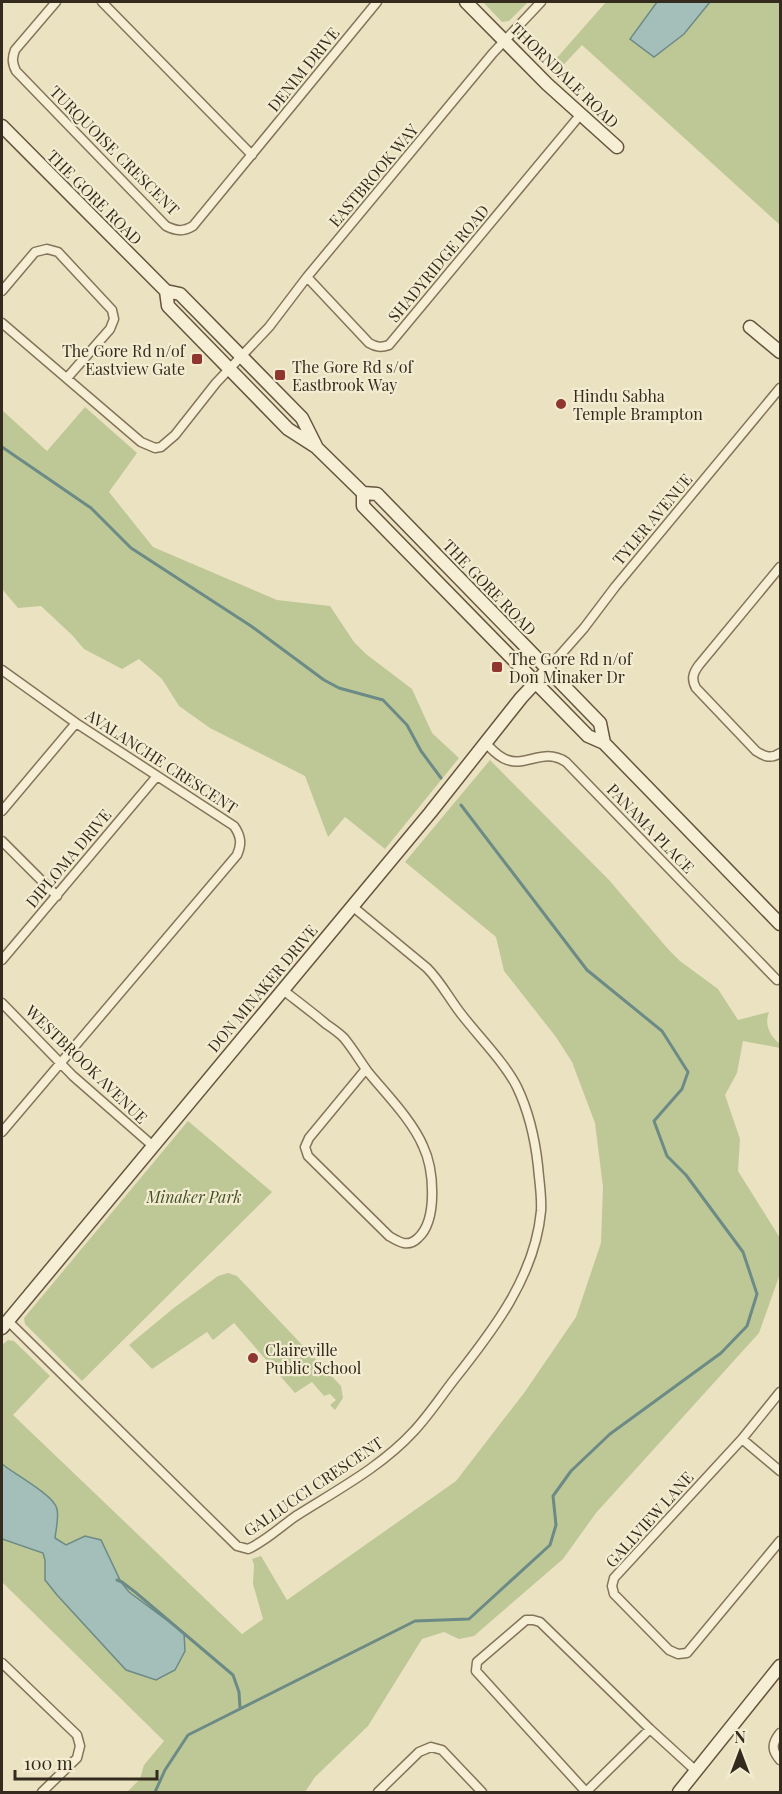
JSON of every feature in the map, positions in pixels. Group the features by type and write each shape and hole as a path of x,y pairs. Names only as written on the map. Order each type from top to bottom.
{"main road":[{"name":"THORNDALE ROAD","path":"466,2 617,147"},
{"name":"THE GORE ROAD","path":"2,126 165,291 168,306 288,429 316,447 363,493 376,494 600,723 604,743"},
{"name":"THE GORE ROAD","path":"165,291 180,294 242,356 302,418 316,447"},
{"path":"750,327 780,352"},
{"name":"THE GORE ROAD","path":"363,493 363,506 588,736 604,743 780,924"},
{"name":"DON MINAKER DRIVE","path":"4,1324 547,670"},
{"path":"679,1792 780,1666"}],"street":[{"name":"TURQUOISE CRESCENT","path":"56,2 15,50 12,64 16,71 166,226 182,231 193,226 252,154"},
{"path":"102,2 252,154"},
{"name":"DENIM DRIVE","path":"252,154 376,2"},
{"name":"EASTBROOK WAY","path":"67,378 141,442 155,448 161,447 175,435 200,402 269,327 307,277 505,41 542,2"},
{"name":"SHADYRIDGE ROAD","path":"307,277 369,343 375,347 389,345 581,114"},
{"path":"2,291 35,252 47,249 58,252 112,310 114,319 110,329 67,378 2,323"},
{"name":"TYLER AVENUE","path":"547,670 780,388"},
{"path":"780,567 699,665 693,675 693,682 696,688 756,751 770,758 780,753"},
{"name":"AVALANCHE CRESCENT","path":"2,670 76,723 234,826 241,840 237,855 60,1063"},
{"path":"2,812 76,723"},
{"name":"PANAMA PLACE","path":"485,742 504,759 513,761 549,755 566,762 777,980"},
{"name":"DIPLOMA DRIVE","path":"2,960 157,776"},
{"path":"2,841 57,896"},
{"name":"GALLUCCI CRESCENT","path":"4,1324 237,1546 248,1549 367,1471 414,1431 484,1342 515,1294 524,1274 537,1236 541,1208 536,1145 528,1115 516,1086 434,975 352,906"},
{"path":"283,990 344,1037 424,1147 429,1167 432,1206 424,1229 411,1243 402,1244 389,1236 308,1156 305,1147 309,1138 366,1069"},
{"name":"WESTBROOK AVENUE","path":"2,1003 99,1100 153,1146"},
{"path":"2,1132 60,1063"},
{"name":"GALLVIEW LANE","path":"780,1392 742,1438 614,1578 612,1586 614,1594 669,1650 678,1654 687,1653 780,1541"},
{"path":"742,1438 780,1471"},
{"path":"650,1730 586,1792 476,1671 475,1666 526,1620 540,1622 650,1730 696,1771"},
{"path":"2,1662 77,1735 80,1746 77,1758 42,1792"},
{"path":"780,1733 773,1743 773,1748 780,1760"},
{"path":"378,1792 419,1752 430,1747 442,1750 482,1792"}],"green space":[{"path":"483,2 528,2 509,21 502,22"},
{"path":"606,2 780,2 780,225 582,45 554,75 548,68"},
{"path":"85,407 137,453 109,492 153,547 277,600 330,606 354,642 412,689 432,733 459,758 385,849 345,817 328,837 305,776 210,728 179,706 162,679 139,659 122,669 84,649 41,606 18,608 2,589 2,410 47,451"},
{"path":"490,760 609,880 668,949 680,961 718,989 738,1020 769,1012 767,1021 769,1030 780,1044 780,1048 743,1041 737,1073 725,1095 740,1139 738,1171 780,1238 780,1274 759,1333 596,1513 563,1559 474,1636 459,1639 444,1632 422,1639 368,1726 315,1777 305,1792 127,1792 140,1779 144,1765 164,1741 2,1582 2,1345 8,1340 14,1341 50,1376 13,1415 242,1634 263,1619 253,1584 252,1559 261,1556 287,1600 456,1481 524,1393 576,1317 601,1243 603,1187 595,1123 572,1062 556,1037 504,971 496,937 405,862"},
{"name":"Minaker Park","path":"188,1121 272,1192 82,1381 25,1324 24,1318"},
{"path":"228,1273 237,1276 341,1386 343,1398 335,1410 330,1405 336,1400 330,1394 324,1396 312,1382 295,1393 234,1323 213,1340 207,1332 152,1369 129,1345 175,1307 218,1276"}],"water":[{"path":"657,2 710,2 684,34 654,57 630,39"},
{"path":"2,1464 49,1497 54,1503 58,1516 55,1538 66,1545 85,1536 101,1540 121,1582 129,1592 184,1633 185,1651 175,1670 156,1680 126,1670 45,1580 43,1553 2,1539"}],"waterway":[{"path":"2,447 91,508 131,548 251,626 324,680 339,688 383,700 407,725 421,751 441,778"},
{"path":"155,1792 165,1770 188,1735 415,1621 469,1619 550,1545 556,1525 553,1496 571,1471 610,1434 721,1353 747,1326 757,1294 743,1252 686,1175 667,1156 654,1121 682,1089 688,1072 662,1031 587,970 461,805"},
{"path":"117,1580 135,1592 233,1675 239,1692 240,1708"}],"place":[{"name":"The Gore Rd n/of Eastview Gate","path":"197,359"},
{"name":"The Gore Rd s/of Eastbrook Way","path":"280,375"},
{"name":"Hindu Sabha Temple Brampton","path":"561,404"},
{"name":"The Gore Rd n/of Don Minaker Dr","path":"497,667"},
{"name":"Claireville Public School","path":"253,1358"}]}
